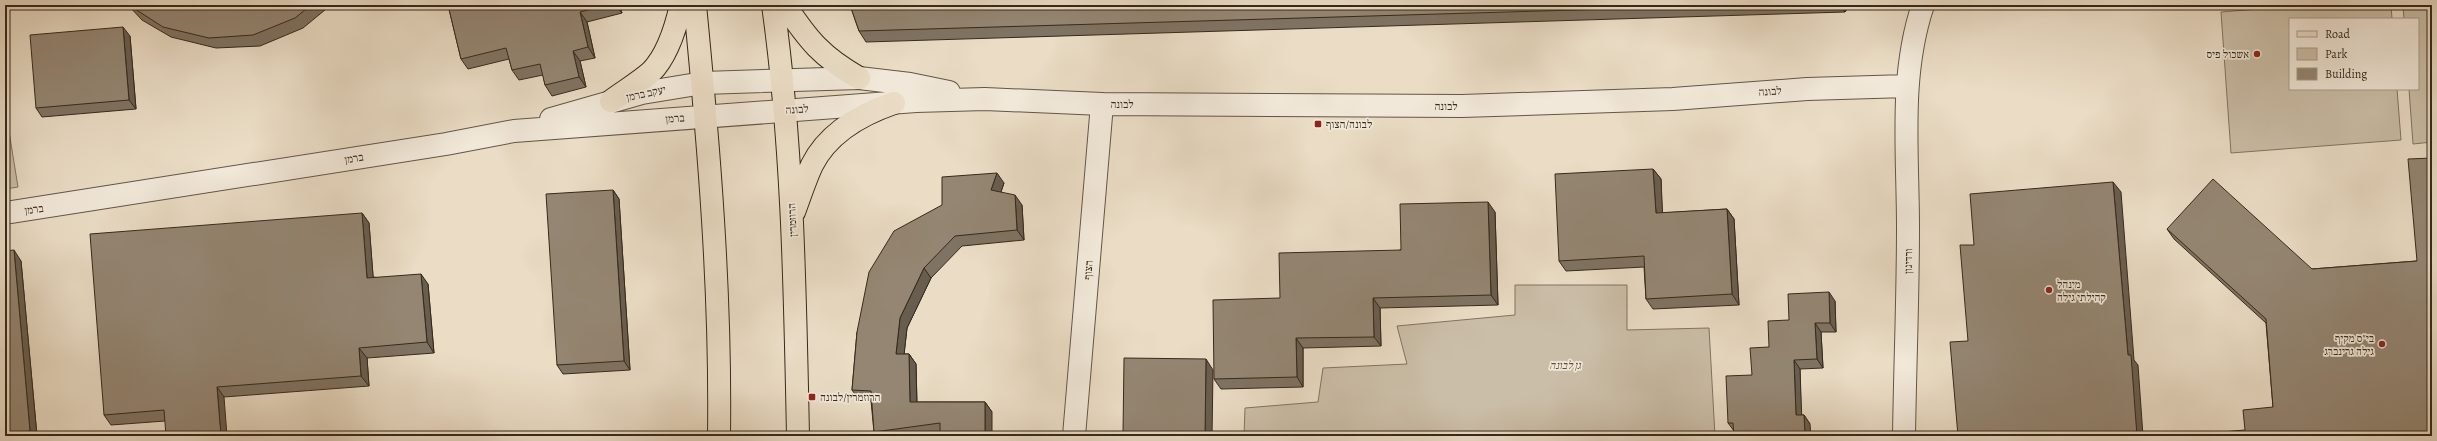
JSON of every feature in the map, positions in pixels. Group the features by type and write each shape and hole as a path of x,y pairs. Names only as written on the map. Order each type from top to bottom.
{"main road":[{"path":"611,101 651,72 664,52 676,24 681,5"},
{"path":"695,5 702,83 720,368 719,436"},
{"name":"הרוזמרין","path":"773,5 782,80 792,216 798,436"},
{"path":"785,5 817,48 833,63 859,78"},
{"path":"792,216 813,164 829,142 848,125 867,114 894,103"}],"street":[{"name":"ורדינון","path":"1904,436 1908,230 1907,86 1913,34 1923,5"},
{"name":"לבונה","path":"782,80 859,78 910,84 985,99"},
{"name":"יעקב ברמן","path":"514,131 642,93 702,83 782,80"},
{"name":"לבונה","path":"704,116 894,103 985,99 1102,104 1462,106 1673,98 1807,89 1907,86"},
{"name":"הצוף","path":"1074,436 1102,104"},
{"name":"ברמן","path":"5,213 446,144 514,131 704,116"}],"green space":[{"name":"אשכול פיס","path":"2310,5 2391,5 2392,18 2289,18 2289,90 2397,90 2401,140 2231,153 2221,12"},
{"path":"2403,5 2432,5 2432,142 2413,144 2409,90 2419,90 2419,18 2404,18"},
{"path":"5,107 18,187 5,189"},
{"name":"גן לבונה","path":"1515,285 1627,285 1627,330 1709,328 1715,436 1244,436 1245,408 1318,402 1323,368 1407,364 1397,326 1515,315"}],"building":[{"path":"131,5 311,5 295,18 253,35 209,38 163,27"},
{"path":"448,5 607,5 580,12 588,47 573,51 579,77 545,85 540,64 512,70 506,48 461,59"},
{"path":"850,5 1746,5 859,31"},
{"path":"123,27 129,100 36,108 30,35"},
{"path":"2432,158 2432,436 2174,436 2245,430 2243,410 2273,407 2266,319 2167,229 2213,179 2312,269 2417,261 2408,159"},
{"path":"1653,169 1656,213 1727,209 1732,294 1646,299 1644,256 1559,261 1555,174"},
{"path":"997,173 991,190 1015,195 1017,230 955,236 924,268 900,318 896,354 909,354 910,402 985,402 985,436 940,436 940,423 874,432 871,391 852,390 857,332 869,272 894,231 942,205 942,177"},
{"name":"מינהל קהילתי גילה","path":"2113,182 2128,355 2131,355 2137,436 1958,436 1950,342 1968,341 1960,245 1974,245 1970,194"},
{"path":"613,190 624,361 557,365 546,194"},
{"path":"1488,202 1491,295 1373,298 1374,337 1296,338 1297,377 1214,379 1213,300 1280,298 1279,253 1401,250 1400,204"},
{"path":"362,213 367,278 421,274 427,342 359,348 361,376 217,387 221,436 166,436 164,410 104,415 90,234"},
{"path":"14,250 30,431 5,434 5,251"},
{"path":"1829,292 1830,323 1815,323 1817,359 1794,360 1796,415 1804,415 1805,436 1734,436 1733,423 1728,423 1726,376 1752,375 1750,348 1769,347 1768,321 1789,320 1788,294"},
{"path":"1124,358 1206,359 1205,436 1116,436 1116,433 1123,433"}],"place":[{"name":"אשכול פיס","path":"2257,54"},
{"name":"לבונה/הצוף","path":"1318,124"},
{"name":"מינהל קהילתי גילה","path":"2049,290"},
{"name":"בי\"ס מקיף גילה גרינברג","path":"2382,344"},
{"name":"הרוזמרין/לבונה","path":"812,397"}]}
